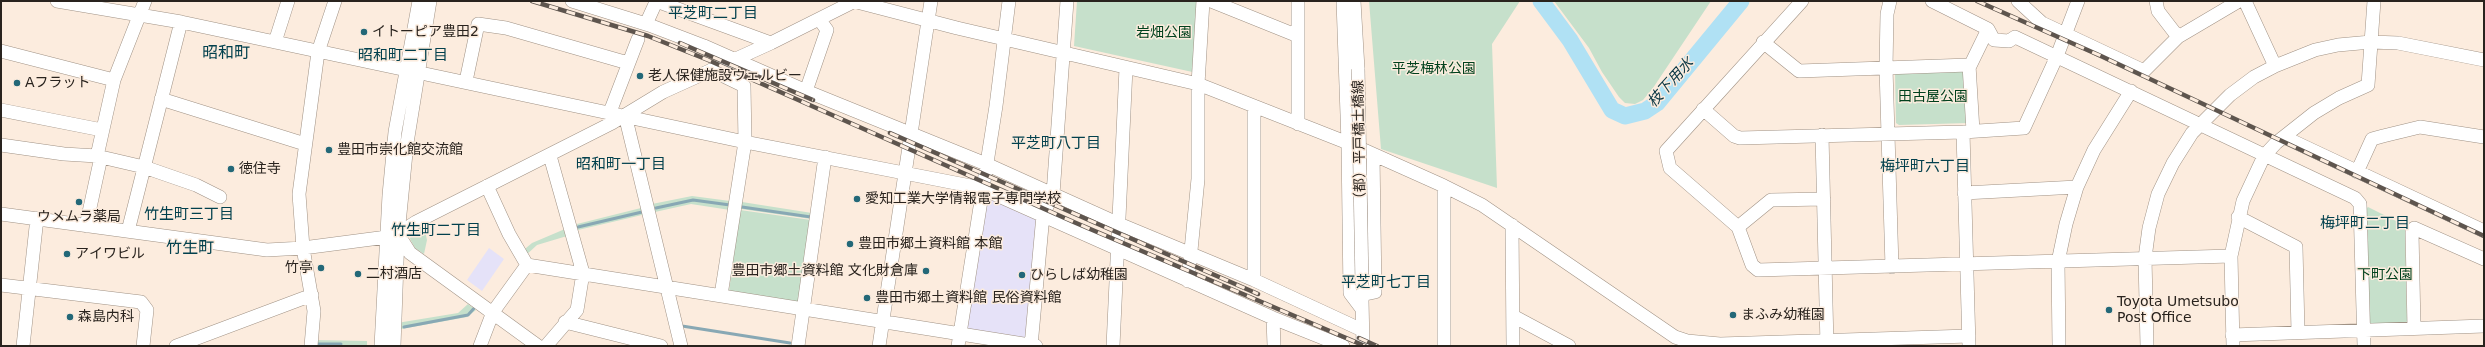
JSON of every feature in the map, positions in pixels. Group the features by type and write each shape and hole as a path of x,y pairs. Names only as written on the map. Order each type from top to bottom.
{"street":[{"path":"57,1 181,22 318,52 412,70 625,115 745,142 981,188 1273,318 1343,346"},
{"path":"86,226 99,157 102,130 114,80 141,15 145,1"},
{"path":"275,42 288,1"},
{"path":"311,346 314,311 303,248 299,194 318,52 334,1"},
{"path":"381,346 393,236 407,143 419,1"},
{"path":"412,70 430,1"},
{"path":"572,1 646,24 735,59 806,91 986,164 1119,224 1254,280 1362,330"},
{"path":"1,214 267,250 303,248 393,236 416,222 550,156 625,115 663,92 771,43 854,1 928,21 1198,84 1348,143 1373,156 1444,186 1512,225 1675,337 1697,344 1827,344 1969,341 1964,193 1970,66 1988,29"},
{"path":"880,346 907,174 910,134 931,1"},
{"path":"959,340 1009,1"},
{"path":"527,265 583,272 883,322 959,340 1032,346 1043,215 1053,194 1067,1"},
{"path":"1188,280 1198,179 1198,84 1203,1"},
{"path":"1211,1 1298,36"},
{"path":"1298,1 1298,124"},
{"path":"1343,1 1348,143 1350,293 1362,309"},
{"name":"（都）平戸橋土橋線","path":"1354,1 1358,68 1363,346"},
{"path":"1802,1 1666,150 1670,168 1738,228 1752,265 1758,270 2231,256"},
{"path":"1890,1 1887,14 1886,68 1892,267"},
{"path":"1932,1 1988,29 1994,40 2009,41 2015,37 2355,198 2360,204 2364,346"},
{"path":"2018,1 2033,16 2064,33 2144,71 2178,37 2239,1"},
{"path":"1703,108 1734,136 1740,138 1968,132 2024,128 2057,56 2064,33 2078,1"},
{"path":"2156,1 2158,11 2178,37"},
{"path":"2245,1 2275,66"},
{"path":"2374,1 2368,86 2339,98 2314,113 2284,137 2264,156 2249,186 2238,217 2231,256 2233,340 2298,332 2484,326"},
{"path":"646,24 656,2 771,43"},
{"path":"806,91 827,30 819,19"},
{"path":"128,231 181,22"},
{"path":"466,82 478,24 506,28 628,63"},
{"path":"610,112 638,38"},
{"path":"1763,42 1799,71 1970,66"},
{"path":"2147,346 2145,258 2148,228 2158,194 2173,163 2199,124 2240,86 2275,66 2315,50 2338,45 2371,42 2423,46 2484,60"},
{"path":"1,51 114,80"},
{"path":"1113,346 1126,68"},
{"path":"711,70 744,86 745,142 722,295"},
{"path":"2059,346 2058,262 2066,224 2078,187 2094,150 2130,91"},
{"path":"161,99 305,144"},
{"path":"1254,106 1254,280"},
{"path":"1,110 102,130"},
{"path":"625,115 681,346"},
{"path":"2357,172 2372,139 2420,127 2484,137"},
{"path":"1822,135 1827,344"},
{"path":"2284,137 2484,231"},
{"path":"1,145 64,154 99,157 144,167 196,185 220,197"},
{"path":"546,346 565,322 577,310 583,272 550,156"},
{"path":"1362,290 1375,292 1373,156"},
{"path":"798,346 825,157"},
{"path":"487,186 509,234 527,265"},
{"path":"1444,186 1444,346"},
{"path":"1964,193 2078,187"},
{"path":"1738,228 1771,200 1824,199"},
{"path":"2238,217 2296,247 2298,332"},
{"path":"24,346 37,218"},
{"path":"1512,225 1513,346"},
{"path":"2414,328 2412,232 2414,228 2484,260"},
{"path":"393,236 410,253 442,279 493,312 538,346"},
{"path":"393,236 394,346"},
{"path":"480,346 493,312 527,265"},
{"path":"1,285 141,302 147,310 143,346"},
{"path":"176,346 312,295"},
{"path":"1513,316 1569,346"},
{"path":"1273,318 1274,346"},
{"path":"565,322 660,346"}],"shaded area":[{"path":"984,193 1040,219 1029,339 964,329"},
{"path":"489,248 504,259 482,291 467,280"}],"green space":[{"name":"岩畑公園","path":"1077,1 1199,1 1197,73 1074,46"},
{"name":"平芝梅林公園","path":"1369,1 1520,1 1492,44 1497,188 1381,149"},
{"path":"1554,1 1711,1 1653,88 1643,100 1635,104 1625,103 1619,97 1602,72 1589,48"},
{"name":"田古屋公園","path":"1968,68 1969,123 1899,125 1896,123 1895,72"},
{"path":"692,196 730,201 730,210 691,204 655,212 652,204"},
{"path":"742,202 812,213 811,219 741,209"},
{"name":"下町公園","path":"2368,207 2402,224 2405,228 2407,321 2404,326 2368,326 2363,212"},
{"path":"641,208 642,215 578,230 577,224"},
{"path":"740,210 811,220 798,302 729,291"},
{"path":"424,226 427,240 424,254 415,248 410,239 411,233 415,228"},
{"path":"565,229 567,236 537,245 524,257 520,253 532,243"},
{"path":"468,304 476,310 467,317 396,330 397,323 458,313"},
{"path":"313,340 367,341 367,346 313,346"}],"waterway":[{"name":"枝下用水","path":"1541,1 1570,40 1612,110 1625,116 1645,111 1657,103 1741,1"},
{"path":"656,208 693,200 730,205"},
{"path":"742,207 811,217"},
{"path":"578,227 642,212"},
{"path":"404,327 468,315 476,306"},
{"path":"682,326 790,343"},
{"path":"315,344 341,344"}],"railway":[{"path":"532,1 648,36 708,60 1076,223 1365,346"},
{"path":"1977,1 2101,56 2484,236"},
{"path":"680,43 813,100"},
{"path":"890,133 1258,294"},
{"path":"1359,338 1377,346"}],"place":[{"name":"イトーピア豊田2","path":"364,32"},
{"name":"老人保健施設ウェルビー","path":"640,76"},
{"name":"Aフラット","path":"17,83"},
{"name":"豊田市崇化館交流館","path":"329,150"},
{"name":"徳住寺","path":"231,169"},
{"name":"愛知工業大学情報電子専門学校","path":"857,199"},
{"name":"ウメムラ薬局","path":"79,202"},
{"name":"豊田市郷土資料館 本館","path":"850,244"},
{"name":"アイワビル","path":"67,254"},
{"name":"竹亭","path":"321,268"},
{"name":"豊田市郷土資料館 文化財倉庫","path":"926,271"},
{"name":"二村酒店","path":"358,274"},
{"name":"ひらしば幼稚園","path":"1022,275"},
{"name":"豊田市郷土資料館 民俗資料館","path":"867,298"},
{"name":"Toyota Umetsubo Post Office","path":"2109,310"},
{"name":"まふみ幼稚園","path":"1733,315"},
{"name":"森島内科","path":"70,317"}],"district":[{"name":"平芝町二丁目","path":"713,14"},
{"name":"昭和町","path":"226,54"},
{"name":"昭和町二丁目","path":"403,56"},
{"name":"平芝町八丁目","path":"1056,144"},
{"name":"昭和町一丁目","path":"621,165"},
{"name":"梅坪町六丁目","path":"1925,167"},
{"name":"竹生町三丁目","path":"189,215"},
{"name":"梅坪町二丁目","path":"2365,224"},
{"name":"竹生町二丁目","path":"436,231"},
{"name":"竹生町","path":"190,249"},
{"name":"平芝町七丁目","path":"1386,283"}]}
